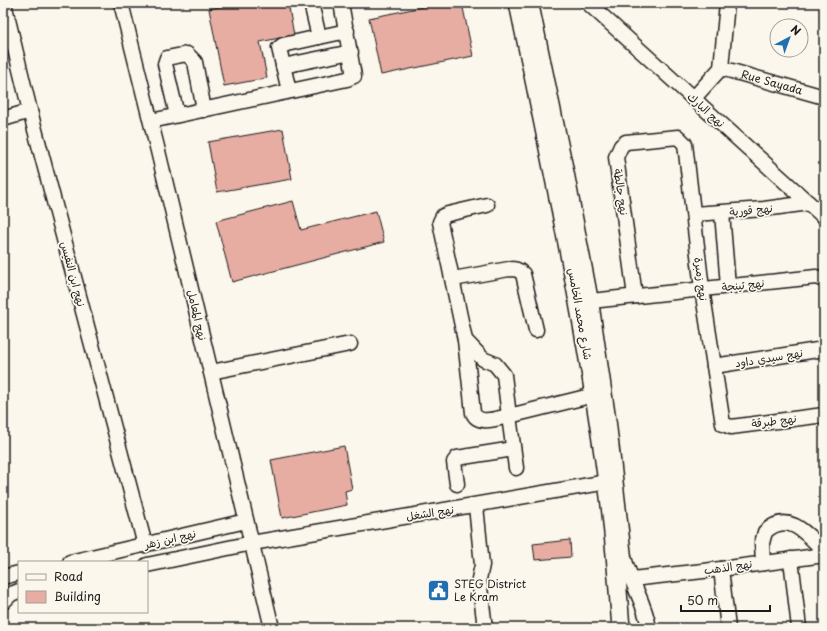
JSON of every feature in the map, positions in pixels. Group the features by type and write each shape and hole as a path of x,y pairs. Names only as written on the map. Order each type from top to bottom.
{"main road":[{"name":"شارع محمد الخامس","path":"518,3 573,275 594,395 607,482 621,628"}],"street":[{"name":"نهج ابن النفيس","path":"4,3 30,111 145,545"},
{"name":"نهج المعامل","path":"121,3 272,628"},
{"path":"311,3 319,37"},
{"path":"150,121 289,92 354,76 341,3"},
{"path":"531,3 567,175 591,301 609,424 624,553 632,579 642,599 649,628"},
{"name":"نهج البارك","path":"588,3 824,217"},
{"path":"693,99 721,68 728,3"},
{"path":"289,92 279,51 280,46 346,31"},
{"path":"283,66 350,52"},
{"path":"178,115 165,64 167,58 187,54 195,62 204,110"},
{"name":"Rue Sayada","path":"721,68 824,97"},
{"path":"3,119 30,111"},
{"name":"نهج زمبرة","path":"676,136 682,139 684,144 694,214 702,289 722,422 725,425"},
{"name":"نهج جالطة","path":"634,296 616,157 621,146 626,142 676,136"},
{"name":"نهج قورية","path":"694,214 722,213 809,203"},
{"path":"487,205 448,214 443,216 440,222 465,340 473,413 476,418 480,420 509,416 594,395"},
{"path":"722,213 728,286"},
{"path":"453,279 509,269 516,269 520,271 523,274 536,330"},
{"name":"نهج تينجة","path":"591,301 816,277 824,279"},
{"path":"465,340 483,359 496,364 504,375 516,468"},
{"path":"211,372 350,344"},
{"name":"نهج سيدي داود","path":"714,366 824,349"},
{"name":"نهج طبرقة","path":"725,425 731,427 824,415"},
{"path":"457,484 454,462 457,458 513,449"},
{"name":"نهج الشغل","path":"148,565 252,543 476,506 607,482"},
{"path":"476,506 482,565 479,579 485,628"},
{"name":"نهج ابن زهر","path":"74,561 246,521"},
{"path":"763,563 762,543 765,532 780,523 786,522 797,526 824,551"},
{"name":"نهج الذهب","path":"632,579 824,555"},
{"path":"791,559 799,628"},
{"path":"721,569 728,628"},
{"path":"3,577 18,573"},
{"path":"3,602 11,594 18,591"}],"building":[{"path":"241,3 288,3 294,35 260,42 267,78 224,86 209,9"},
{"path":"442,3 462,3 473,56 381,75 369,18"},
{"path":"283,129 292,179 217,192 208,142"},
{"path":"293,201 301,230 376,211 384,242 232,282 216,221"},
{"path":"344,446 352,489 345,491 347,505 282,518 271,460"},
{"path":"570,540 571,557 535,560 533,544"}],"place":[{"name":"STEG District Le Kram","path":"438,590"}]}
